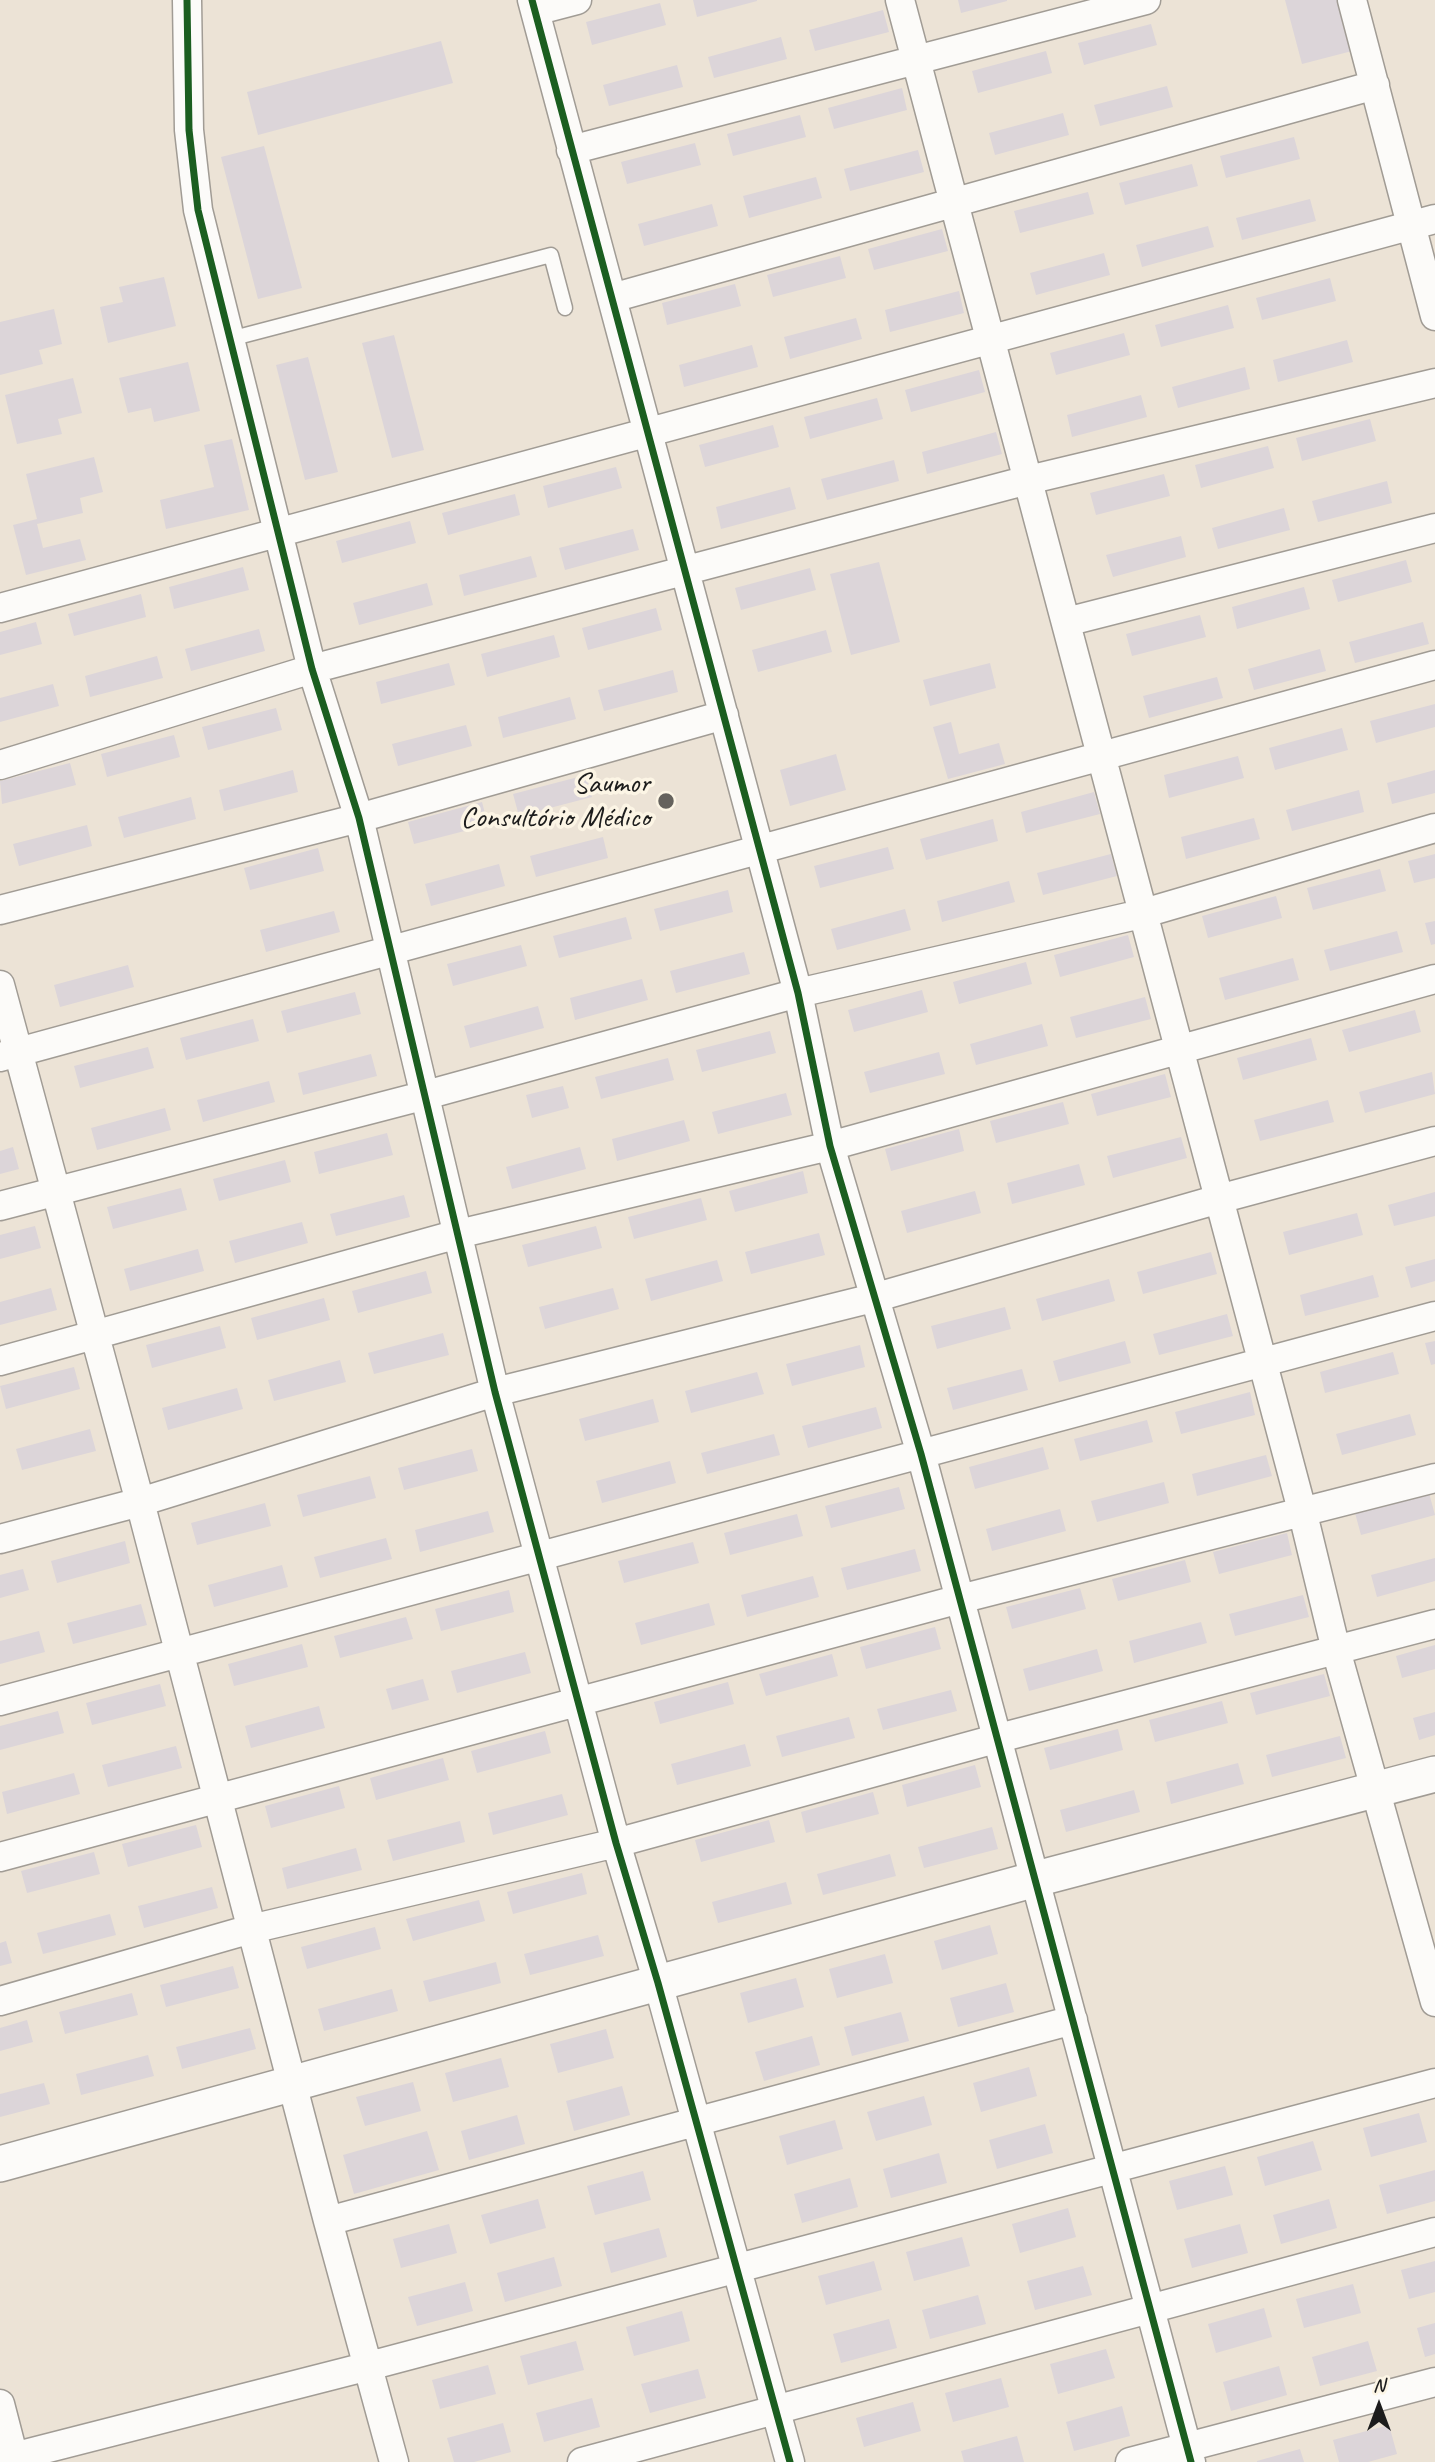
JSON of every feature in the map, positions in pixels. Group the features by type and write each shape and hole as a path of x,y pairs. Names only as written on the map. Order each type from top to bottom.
{"street":[{"path":"187,0 192,172 198,210 312,669 359,818 495,1392 616,1843 658,1983 790,2462"},
{"path":"577,0 534,5 798,993 830,1146 877,1297 999,1738 1189,2454"},
{"path":"900,0 1141,914 1181,1051 1303,1514 1336,1650 1377,1790 1424,1925 1435,2002"},
{"path":"571,150 1146,0"},
{"path":"1352,0 1375,85 1424,223 1435,316"},
{"path":"612,298 1375,85"},
{"path":"0,608 1424,223"},
{"path":"0,765 312,669 1028,480 1435,383"},
{"path":"1066,622 1435,528"},
{"path":"10,1054 1435,664"},
{"path":"0,910 359,818 724,715"},
{"path":"0,1206 56,1189 426,1096 798,993 1141,914 1435,828"},
{"path":"0,1361 458,1234 830,1146 1435,979"},
{"path":"0,985 10,1054 56,1189 394,2462"},
{"path":"0,1539 140,1502 495,1392 877,1297 1219,1199 1435,1141"},
{"path":"0,1700 1435,1316"},
{"path":"0,1857 960,1599 1303,1514 1435,1478"},
{"path":"0,2001 251,1929 616,1843 999,1738 1435,1624"},
{"path":"0,2164 1036,1879 1435,1774"},
{"path":"328,2221 1073,2021"},
{"path":"0,2404 14,2460 1435,2083"},
{"path":"582,2462 1435,2232"},
{"path":"1130,2462 1189,2454 1435,2382"}],"lane":[{"path":"230,339 551,256 565,308"}],"building":[{"path":"693,0 757,0 757,1 697,17"},
{"path":"958,0 1007,0 1007,1 961,13"},
{"path":"1285,0 1338,0 1352,51 1302,64"},
{"path":"660,3 666,25 592,45 586,22"},
{"path":"883,10 889,32 815,51 809,30"},
{"path":"1151,24 1157,45 1084,65 1078,43"},
{"path":"781,37 787,59 714,78 708,57"},
{"path":"441,41 453,83 258,135 247,92"},
{"path":"1046,51 1052,73 978,93 972,71"},
{"path":"677,65 683,87 609,106 603,85"},
{"path":"1167,86 1173,107 1100,126 1094,105"},
{"path":"902,88 907,110 834,129 828,108"},
{"path":"1063,113 1069,135 995,155 989,133"},
{"path":"800,115 806,137 733,156 727,134"},
{"path":"1294,137 1300,159 1226,178 1220,156"},
{"path":"695,143 701,165 627,184 621,162"},
{"path":"264,146 302,288 258,299 221,157"},
{"path":"918,150 924,172 850,191 844,169"},
{"path":"1192,164 1198,186 1125,205 1119,183"},
{"path":"816,177 822,198 749,218 743,196"},
{"path":"1088,192 1094,214 1020,233 1014,211"},
{"path":"1310,199 1316,221 1242,240 1236,218"},
{"path":"712,204 718,226 644,246 638,224"},
{"path":"1208,226 1214,247 1142,267 1136,245"},
{"path":"942,229 948,251 874,270 868,249"},
{"path":"1104,253 1110,275 1036,295 1030,273"},
{"path":"840,256 846,278 773,297 767,275"},
{"path":"164,277 176,326 108,343 100,307 123,302 119,287"},
{"path":"1330,278 1336,301 1262,320 1256,298"},
{"path":"735,284 741,306 667,325 662,303"},
{"path":"959,291 964,313 890,332 885,310"},
{"path":"1228,305 1234,328 1161,347 1155,325"},
{"path":"54,309 62,344 39,350 43,364 0,375 0,322"},
{"path":"856,318 862,339 790,359 784,337"},
{"path":"1124,333 1130,355 1056,375 1050,353"},
{"path":"394,335 424,450 392,458 362,343"},
{"path":"1347,340 1353,362 1278,382 1273,360"},
{"path":"752,345 758,367 684,387 679,365"},
{"path":"308,357 338,472 305,480 276,365"},
{"path":"188,362 200,411 154,422 151,408 128,413 119,378"},
{"path":"1245,367 1250,389 1178,408 1172,387"},
{"path":"979,370 985,392 911,412 905,390"},
{"path":"73,378 82,413 58,419 62,434 17,444 5,395"},
{"path":"1141,395 1147,417 1072,437 1067,415"},
{"path":"877,398 883,419 810,439 804,417"},
{"path":"1370,419 1376,441 1302,461 1296,438"},
{"path":"773,425 779,447 705,467 699,445"},
{"path":"996,432 1002,454 927,474 922,452"},
{"path":"232,439 249,510 166,529 160,500 214,487 204,445"},
{"path":"1268,446 1274,468 1201,488 1195,465"},
{"path":"94,457 103,492 80,498 83,513 37,524 43,548 80,539 86,560 26,575 13,525 37,519 26,474"},
{"path":"894,460 899,481 827,500 821,479"},
{"path":"616,467 622,488 548,508 543,486"},
{"path":"1164,474 1170,496 1096,515 1090,493"},
{"path":"1387,481 1392,503 1318,522 1312,501"},
{"path":"790,487 796,509 721,529 716,507"},
{"path":"515,494 520,515 448,535 442,513"},
{"path":"1284,508 1290,530 1218,549 1212,528"},
{"path":"410,521 416,543 342,563 336,541"},
{"path":"633,529 639,550 565,570 559,548"},
{"path":"1181,536 1186,557 1113,577 1106,555"},
{"path":"531,556 537,577 464,596 459,575"},
{"path":"1406,560 1412,582 1338,602 1332,580"},
{"path":"879,562 900,642 851,655 830,574"},
{"path":"243,567 249,590 174,609 169,587"},
{"path":"810,568 816,590 741,610 735,588"},
{"path":"427,583 433,605 359,625 353,603"},
{"path":"1304,587 1310,609 1237,629 1232,607"},
{"path":"141,594 146,617 74,636 68,614"},
{"path":"656,608 662,630 588,650 582,628"},
{"path":"1200,615 1206,637 1132,656 1126,634"},
{"path":"36,622 42,644 0,655 0,632"},
{"path":"1423,622 1429,644 1355,663 1349,642"},
{"path":"259,629 265,651 191,671 185,649"},
{"path":"826,630 832,652 758,672 752,650"},
{"path":"554,635 560,657 487,677 481,654"},
{"path":"1320,649 1326,671 1254,690 1248,669"},
{"path":"157,656 163,678 90,697 85,676"},
{"path":"449,663 455,685 381,704 376,682"},
{"path":"990,663 996,688 930,706 923,680"},
{"path":"673,670 678,692 604,711 598,690"},
{"path":"1217,677 1223,698 1149,718 1143,696"},
{"path":"53,684 59,706 0,722 0,698"},
{"path":"570,697 576,719 503,738 498,717"},
{"path":"1435,704 1435,727 1376,743 1370,721"},
{"path":"276,708 282,730 208,750 202,727"},
{"path":"951,722 959,754 999,743 1005,764 948,779 933,727"},
{"path":"466,725 472,746 398,766 392,744"},
{"path":"1342,728 1348,750 1275,770 1269,748"},
{"path":"174,735 180,757 107,777 101,754"},
{"path":"836,754 846,790 790,806 780,770"},
{"path":"1238,756 1244,778 1169,798 1164,775"},
{"path":"70,763 76,785 2,804 0,781"},
{"path":"293,770 298,792 224,811 219,790"},
{"path":"1435,770 1435,793 1392,804 1387,783"},
{"path":"586,775 592,797 519,816 513,794"},
{"path":"1359,790 1364,812 1292,831 1286,810"},
{"path":"1094,792 1100,814 1026,833 1021,812"},
{"path":"191,797 196,819 124,838 118,817"},
{"path":"482,802 488,825 414,844 408,822"},
{"path":"1254,818 1260,839 1186,859 1181,837"},
{"path":"993,819 998,841 926,860 920,839"},
{"path":"87,825 92,846 19,866 13,844"},
{"path":"603,837 608,858 536,877 530,856"},
{"path":"888,847 894,869 820,888 814,866"},
{"path":"318,848 324,871 250,890 244,868"},
{"path":"1111,854 1117,876 1043,895 1037,873"},
{"path":"1435,854 1435,878 1414,883 1408,861"},
{"path":"499,864 505,886 431,906 425,884"},
{"path":"1380,869 1386,891 1313,910 1307,888"},
{"path":"1009,881 1015,902 942,922 937,901"},
{"path":"728,890 733,912 660,931 654,909"},
{"path":"1276,896 1282,918 1208,938 1202,916"},
{"path":"905,909 911,930 837,950 831,929"},
{"path":"334,911 340,932 266,952 260,930"},
{"path":"626,917 632,939 559,958 553,936"},
{"path":"1435,921 1435,944 1431,945 1425,923"},
{"path":"1397,931 1403,952 1330,971 1324,950"},
{"path":"1128,935 1134,957 1060,977 1054,955"},
{"path":"521,945 527,966 453,986 447,964"},
{"path":"744,952 750,974 676,993 670,971"},
{"path":"1293,958 1299,980 1225,1000 1219,978"},
{"path":"1026,962 1032,984 959,1004 953,982"},
{"path":"128,965 134,987 60,1007 54,985"},
{"path":"642,979 648,1000 575,1020 570,998"},
{"path":"922,990 928,1012 854,1032 848,1010"},
{"path":"355,992 361,1014 287,1033 281,1011"},
{"path":"1145,997 1151,1019 1076,1038 1070,1017"},
{"path":"538,1006 544,1028 470,1048 464,1026"},
{"path":"1415,1010 1421,1032 1349,1052 1342,1030"},
{"path":"253,1019 259,1041 186,1060 180,1038"},
{"path":"1042,1024 1048,1046 976,1065 970,1044"},
{"path":"770,1031 776,1053 702,1072 696,1050"},
{"path":"1311,1038 1317,1060 1243,1080 1237,1058"},
{"path":"148,1047 154,1068 80,1088 74,1066"},
{"path":"939,1052 945,1074 870,1093 864,1072"},
{"path":"371,1054 377,1076 303,1095 298,1073"},
{"path":"668,1058 674,1080 601,1099 595,1077"},
{"path":"1432,1072 1435,1094 1365,1113 1359,1092"},
{"path":"1165,1074 1171,1097 1097,1116 1091,1094"},
{"path":"269,1081 275,1102 203,1122 197,1100"},
{"path":"563,1086 569,1108 532,1118 526,1095"},
{"path":"786,1093 792,1115 718,1134 712,1112"},
{"path":"1328,1100 1334,1122 1260,1141 1254,1120"},
{"path":"1063,1102 1069,1124 996,1143 990,1121"},
{"path":"165,1108 171,1130 97,1150 91,1128"},
{"path":"684,1120 690,1141 617,1161 612,1139"},
{"path":"959,1129 964,1151 891,1171 885,1149"},
{"path":"387,1133 393,1155 319,1174 314,1152"},
{"path":"1181,1137 1187,1158 1113,1178 1107,1156"},
{"path":"13,1147 19,1169 0,1174 0,1151"},
{"path":"580,1147 586,1169 512,1189 506,1167"},
{"path":"285,1160 291,1182 219,1201 213,1179"},
{"path":"1079,1164 1085,1185 1012,1204 1007,1183"},
{"path":"803,1171 808,1193 735,1212 729,1191"},
{"path":"181,1188 187,1210 113,1229 107,1207"},
{"path":"975,1191 981,1213 907,1233 901,1211"},
{"path":"1435,1192 1435,1216 1394,1226 1388,1205"},
{"path":"404,1195 410,1217 336,1236 330,1214"},
{"path":"701,1198 707,1220 634,1239 628,1217"},
{"path":"1357,1213 1363,1235 1289,1255 1283,1232"},
{"path":"302,1222 308,1243 235,1263 229,1241"},
{"path":"35,1226 41,1248 0,1259 0,1235"},
{"path":"596,1226 602,1248 528,1267 522,1245"},
{"path":"819,1233 825,1255 751,1274 745,1252"},
{"path":"198,1249 204,1271 130,1291 124,1269"},
{"path":"1211,1252 1217,1274 1143,1294 1137,1272"},
{"path":"1435,1259 1435,1281 1411,1288 1405,1267"},
{"path":"717,1260 723,1281 651,1301 645,1279"},
{"path":"426,1271 432,1293 358,1313 352,1291"},
{"path":"1373,1275 1379,1297 1305,1316 1300,1295"},
{"path":"1109,1279 1115,1301 1042,1321 1036,1299"},
{"path":"51,1288 57,1310 0,1325 0,1302"},
{"path":"613,1288 619,1309 545,1329 539,1307"},
{"path":"324,1298 330,1320 257,1340 251,1318"},
{"path":"1005,1307 1011,1329 937,1349 931,1326"},
{"path":"1227,1314 1233,1336 1159,1355 1153,1334"},
{"path":"220,1326 226,1348 152,1368 146,1345"},
{"path":"443,1333 449,1355 374,1374 368,1353"},
{"path":"1125,1341 1131,1363 1059,1382 1053,1361"},
{"path":"1435,1341 1435,1364 1431,1365 1425,1343"},
{"path":"860,1345 865,1367 792,1386 786,1364"},
{"path":"1393,1352 1399,1374 1325,1393 1320,1372"},
{"path":"340,1360 346,1382 274,1401 268,1380"},
{"path":"74,1367 80,1389 6,1409 0,1386"},
{"path":"1022,1369 1028,1390 953,1410 947,1388"},
{"path":"757,1372 764,1394 691,1413 685,1391"},
{"path":"237,1388 243,1409 168,1430 162,1408"},
{"path":"1250,1392 1255,1415 1181,1434 1175,1412"},
{"path":"653,1399 659,1422 585,1441 579,1419"},
{"path":"876,1407 882,1428 808,1448 802,1426"},
{"path":"1410,1414 1416,1435 1342,1455 1336,1434"},
{"path":"1147,1420 1153,1442 1080,1461 1074,1439"},
{"path":"90,1429 96,1451 22,1470 16,1449"},
{"path":"774,1434 780,1455 707,1474 701,1453"},
{"path":"1043,1447 1049,1469 975,1489 969,1467"},
{"path":"472,1449 478,1471 404,1490 398,1468"},
{"path":"1266,1455 1272,1476 1197,1496 1192,1474"},
{"path":"670,1461 676,1483 602,1503 596,1481"},
{"path":"370,1476 376,1498 303,1517 297,1495"},
{"path":"1164,1482 1169,1503 1097,1522 1091,1501"},
{"path":"899,1487 905,1509 831,1528 825,1506"},
{"path":"1429,1493 1435,1515 1361,1535 1355,1513"},
{"path":"265,1503 271,1526 197,1545 191,1523"},
{"path":"1060,1509 1066,1531 992,1551 986,1529"},
{"path":"488,1511 494,1532 420,1552 415,1530"},
{"path":"797,1514 803,1536 730,1555 724,1533"},
{"path":"1287,1533 1292,1555 1219,1574 1213,1552"},
{"path":"386,1538 392,1559 320,1578 314,1557"},
{"path":"125,1541 130,1563 57,1583 51,1561"},
{"path":"693,1542 699,1563 624,1583 618,1561"},
{"path":"915,1549 921,1571 847,1590 841,1568"},
{"path":"1435,1558 1435,1581 1377,1597 1371,1575"},
{"path":"1185,1560 1191,1582 1118,1601 1112,1579"},
{"path":"282,1565 288,1587 214,1607 208,1585"},
{"path":"23,1569 29,1590 0,1598 0,1575"},
{"path":"813,1576 819,1597 747,1617 741,1595"},
{"path":"1080,1588 1086,1609 1012,1629 1006,1607"},
{"path":"509,1590 514,1612 441,1631 435,1609"},
{"path":"1303,1595 1309,1617 1235,1636 1229,1614"},
{"path":"709,1603 715,1625 641,1645 635,1623"},
{"path":"141,1604 147,1625 73,1644 67,1623"},
{"path":"406,1617 413,1639 340,1658 334,1636"},
{"path":"1201,1622 1207,1643 1134,1663 1129,1641"},
{"path":"935,1627 941,1649 866,1669 860,1647"},
{"path":"39,1631 45,1652 0,1664 0,1641"},
{"path":"302,1644 308,1667 234,1686 228,1664"},
{"path":"1435,1645 1435,1669 1402,1678 1396,1656"},
{"path":"1097,1649 1103,1671 1029,1691 1023,1669"},
{"path":"525,1652 531,1673 457,1693 451,1671"},
{"path":"832,1654 838,1676 766,1696 759,1674"},
{"path":"1324,1674 1330,1696 1256,1715 1250,1693"},
{"path":"423,1679 429,1700 392,1710 386,1689"},
{"path":"728,1682 734,1704 660,1724 654,1702"},
{"path":"160,1684 166,1706 92,1725 86,1703"},
{"path":"951,1690 957,1711 883,1730 877,1709"},
{"path":"1222,1701 1228,1723 1155,1742 1149,1720"},
{"path":"319,1706 325,1728 251,1748 245,1726"},
{"path":"58,1711 64,1733 0,1750 0,1726"},
{"path":"1435,1712 1435,1735 1419,1740 1413,1718"},
{"path":"849,1717 855,1738 782,1757 776,1736"},
{"path":"1118,1729 1123,1750 1050,1770 1044,1748"},
{"path":"545,1731 551,1753 477,1773 471,1751"},
{"path":"1340,1736 1346,1758 1272,1777 1266,1755"},
{"path":"745,1744 751,1766 677,1785 671,1764"},
{"path":"176,1746 182,1768 108,1787 102,1765"},
{"path":"443,1758 449,1780 376,1800 370,1778"},
{"path":"1238,1763 1244,1784 1171,1804 1166,1782"},
{"path":"975,1765 981,1787 907,1807 902,1785"},
{"path":"74,1773 80,1794 7,1814 2,1792"},
{"path":"339,1786 345,1808 271,1828 265,1806"},
{"path":"1134,1790 1140,1812 1066,1832 1060,1810"},
{"path":"873,1792 879,1814 806,1833 801,1812"},
{"path":"562,1794 568,1815 493,1835 488,1813"},
{"path":"769,1820 775,1842 701,1862 695,1840"},
{"path":"460,1821 465,1842 393,1861 387,1840"},
{"path":"196,1825 202,1847 128,1867 122,1844"},
{"path":"992,1827 998,1849 924,1868 918,1847"},
{"path":"356,1848 362,1870 287,1889 282,1868"},
{"path":"94,1852 100,1874 27,1893 21,1871"},
{"path":"890,1854 896,1876 823,1895 817,1874"},
{"path":"582,1873 587,1894 513,1914 507,1892"},
{"path":"786,1882 792,1904 718,1923 712,1902"},
{"path":"212,1887 218,1908 144,1928 138,1906"},
{"path":"479,1900 485,1921 413,1941 406,1919"},
{"path":"110,1914 116,1935 43,1954 37,1933"},
{"path":"990,1925 998,1954 942,1970 934,1941"},
{"path":"375,1927 381,1949 307,1969 301,1947"},
{"path":"598,1935 604,1956 530,1975 524,1954"},
{"path":"6,1941 12,1963 0,1966 0,1943"},
{"path":"885,1954 893,1983 837,1998 829,1969"},
{"path":"496,1962 501,1983 429,2002 423,1981"},
{"path":"233,1966 239,1988 166,2007 160,1985"},
{"path":"796,1978 804,2007 748,2023 740,1993"},
{"path":"1006,1983 1014,2012 958,2027 950,1998"},
{"path":"392,1989 398,2011 324,2031 318,2009"},
{"path":"132,1993 138,2015 65,2034 59,2012"},
{"path":"901,2012 909,2041 852,2056 844,2027"},
{"path":"27,2020 33,2042 0,2051 0,2028"},
{"path":"250,2028 256,2049 182,2069 176,2047"},
{"path":"606,2029 614,2058 558,2073 550,2044"},
{"path":"812,2036 820,2065 764,2081 755,2052"},
{"path":"148,2055 154,2076 81,2095 76,2074"},
{"path":"501,2058 509,2087 453,2102 445,2073"},
{"path":"1029,2067 1037,2096 981,2112 973,2083"},
{"path":"413,2082 421,2111 365,2126 356,2097"},
{"path":"44,2083 50,2104 0,2117 0,2094"},
{"path":"622,2086 630,2115 574,2131 566,2101"},
{"path":"924,2096 932,2125 876,2141 867,2112"},
{"path":"1419,2113 1427,2142 1371,2157 1363,2128"},
{"path":"517,2115 525,2144 469,2160 461,2131"},
{"path":"835,2120 843,2149 787,2165 779,2136"},
{"path":"1045,2124 1053,2153 997,2169 989,2140"},
{"path":"427,2131 439,2170 354,2194 343,2155"},
{"path":"1313,2141 1322,2170 1265,2186 1257,2157"},
{"path":"939,2153 947,2183 891,2198 883,2169"},
{"path":"1225,2166 1233,2195 1177,2210 1169,2181"},
{"path":"1435,2170 1435,2201 1387,2214 1379,2185"},
{"path":"643,2171 651,2200 595,2215 587,2186"},
{"path":"850,2178 858,2207 802,2223 794,2194"},
{"path":"538,2199 546,2228 490,2244 481,2215"},
{"path":"1329,2199 1337,2228 1281,2244 1273,2215"},
{"path":"1068,2208 1076,2237 1020,2253 1012,2224"},
{"path":"449,2224 457,2253 401,2268 393,2239"},
{"path":"1240,2224 1248,2253 1192,2268 1184,2239"},
{"path":"659,2228 667,2257 611,2273 603,2243"},
{"path":"962,2237 970,2266 914,2281 906,2252"},
{"path":"554,2257 562,2286 505,2302 497,2273"},
{"path":"874,2261 882,2290 826,2305 818,2276"},
{"path":"1435,2261 1435,2292 1409,2299 1401,2270"},
{"path":"1083,2266 1092,2295 1035,2310 1027,2281"},
{"path":"465,2282 473,2311 417,2326 408,2297"},
{"path":"1353,2284 1361,2313 1304,2328 1296,2299"},
{"path":"978,2295 986,2324 930,2339 922,2310"},
{"path":"1264,2308 1272,2337 1216,2353 1208,2324"},
{"path":"682,2311 690,2341 634,2356 626,2327"},
{"path":"889,2319 897,2348 841,2363 833,2334"},
{"path":"1435,2323 1435,2354 1425,2357 1417,2328"},
{"path":"576,2341 584,2370 528,2385 520,2356"},
{"path":"1368,2341 1377,2371 1320,2386 1312,2357"},
{"path":"1106,2349 1115,2378 1058,2394 1050,2364"},
{"path":"488,2365 496,2394 440,2409 432,2380"},
{"path":"1279,2366 1287,2395 1231,2411 1223,2382"},
{"path":"698,2369 706,2398 650,2413 641,2384"},
{"path":"1001,2378 1009,2407 953,2422 945,2393"},
{"path":"592,2398 600,2427 544,2442 536,2413"},
{"path":"913,2402 921,2431 864,2447 856,2418"},
{"path":"1122,2406 1130,2436 1074,2451 1066,2422"},
{"path":"503,2423 511,2452 474,2462 454,2462 447,2438"},
{"path":"1389,2425 1397,2454 1368,2462 1339,2462 1333,2440"},
{"path":"1017,2436 1024,2462 964,2462 961,2451"},
{"path":"1300,2449 1304,2462 1257,2462 1257,2461"}],"cycle path":[{"path":"187,0 189,130 198,210 312,669 359,818 495,1392 616,1843 658,1983 790,2462"},
{"path":"532,0 798,993 830,1146 921,1454 1191,2462"}],"place":[{"name":"Saumor Consultório Médico","path":"666,801"}]}
